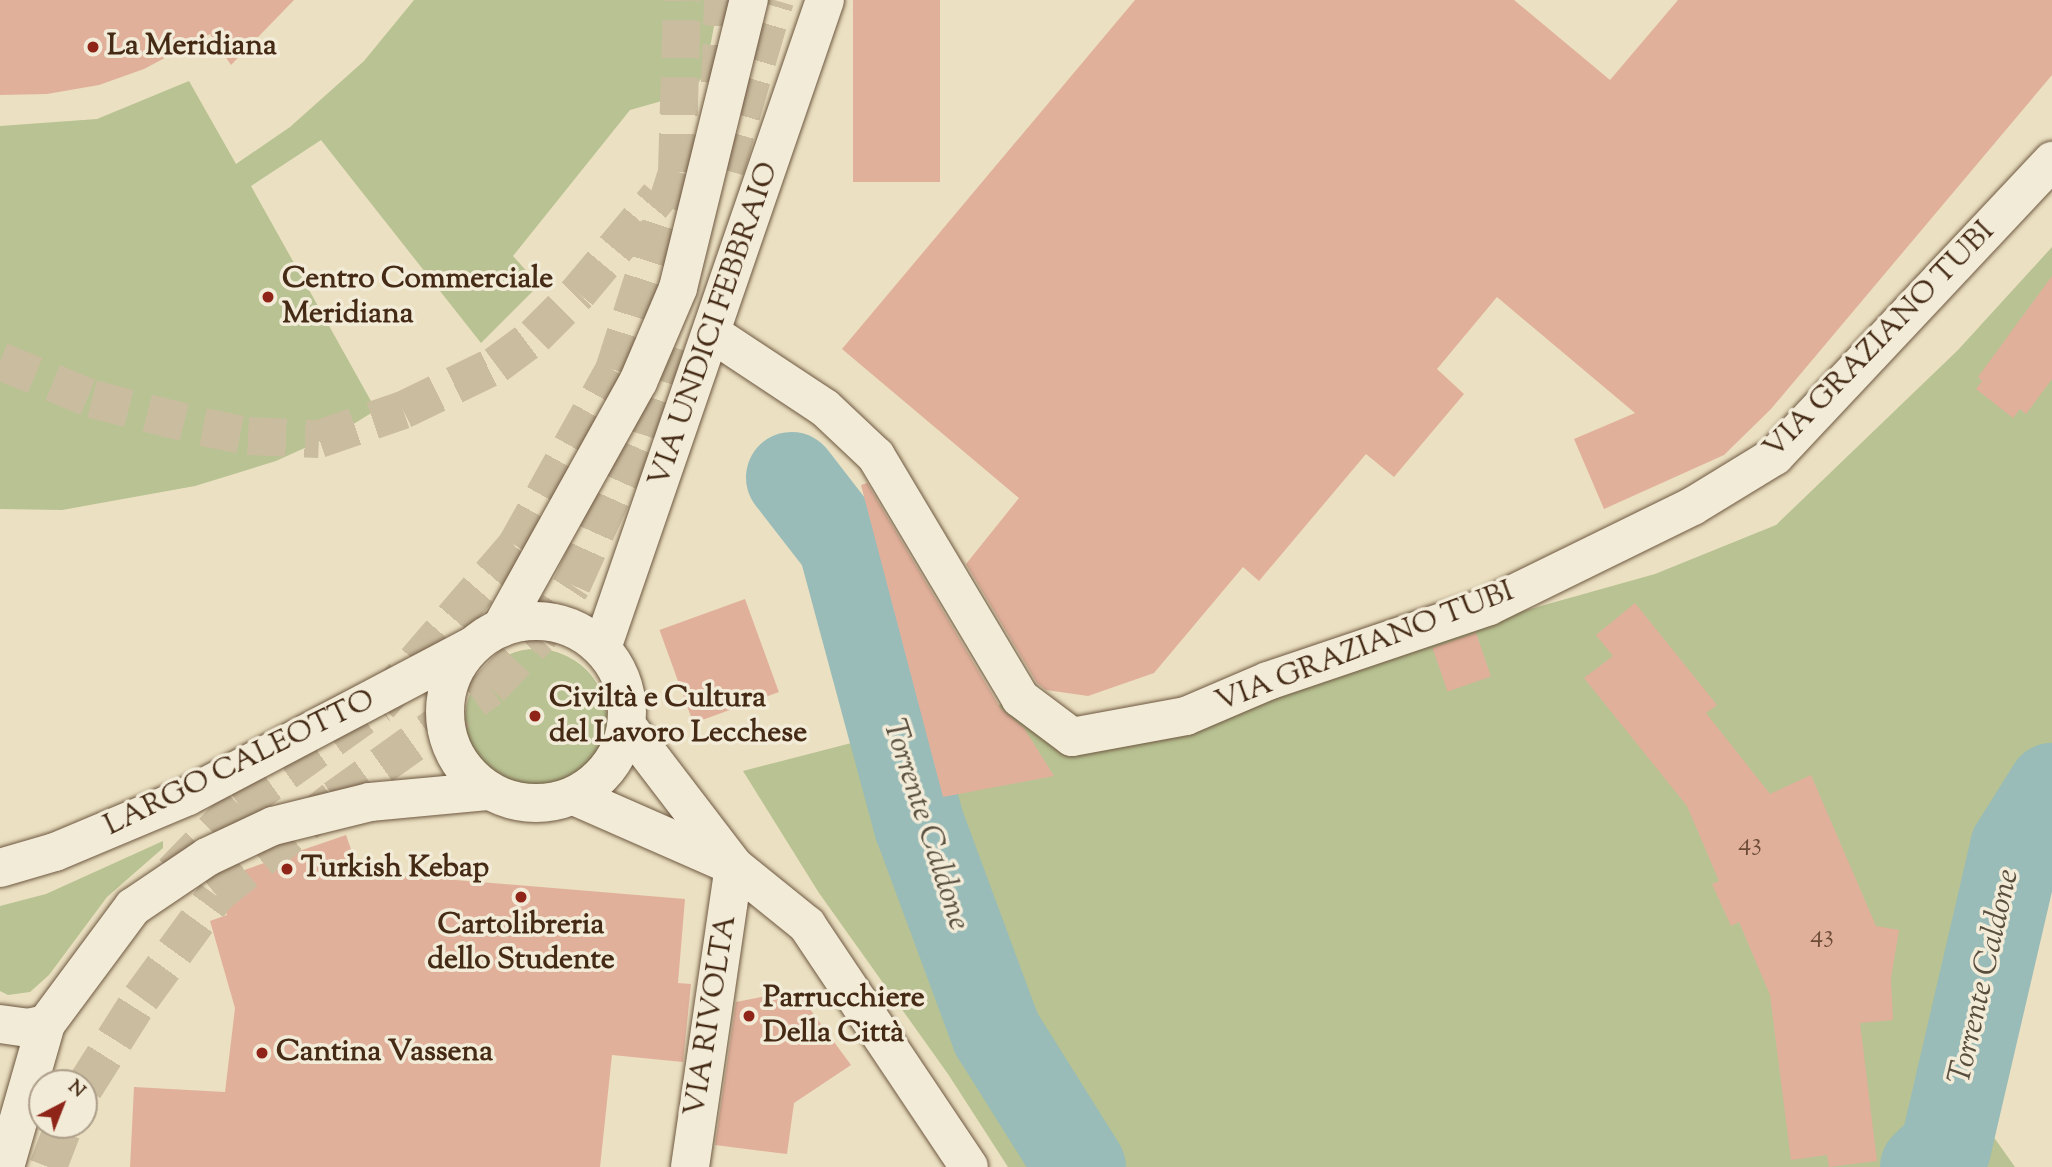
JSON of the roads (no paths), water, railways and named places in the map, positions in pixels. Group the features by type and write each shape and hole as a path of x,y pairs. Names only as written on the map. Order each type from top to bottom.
{"street":[{"name":"VIA UNDICI FEBBRAIO","path":"487,637 638,382 678,288 749,0"},
{"name":"VIA UNDICI FEBBRAIO","path":"602,648 713,334 825,0"},
{"name":"VIA GRAZIANO TUBI","path":"713,334 825,408 876,456 1020,698 1051,725 1072,737 1186,716 1268,681 1489,606 1693,506 1775,456 2052,161"},
{"name":"LARGO CALEOTTO","path":"0,867 55,852 188,796 518,622 552,622 567,626 602,648 619,674 626,695 627,726 618,753 600,779 574,796 533,804 489,791 357,806 272,825 207,857 134,907 46,1024"},
{"path":"487,637 455,671 446,696 446,727 457,757 489,791"},
{"path":"627,726 734,866 807,925 969,1167"},
{"path":"574,796 734,866"},
{"name":"VIA RIVOLTA","path":"690,1167 734,866"},
{"path":"0,1024 28,1028 46,1024 5,1167"}],"waterway":[{"name":"Torrente Caldone","path":"791,477 843,544 919,825 996,1033 1080,1167"},
{"name":"Torrente Caldone","path":"1925,1167 1945,1148 2015,847 2052,788"}],"tunnel":[{"path":"173,873 239,805 379,705 516,546 614,370 677,172 682,0"},
{"path":"720,83 723,0"},
{"path":"725,170 775,0"},
{"path":"0,361 92,399 203,427 248,436 319,439 403,410 496,365 535,336 578,293 659,196"},
{"path":"96,1069 141,998 216,895 335,799 490,688 538,637 572,585 640,434 669,346"},
{"path":"48,1167 59,1139"}],"place":[{"name":"La Meridiana","path":"93,47"},
{"name":"Centro Commerciale Meridiana","path":"268,297"},
{"name":"Civiltà e Cultura del Lavoro Lecchese","path":"535,716"},
{"name":"Turkish Kebap","path":"287,869"},
{"name":"Cartolibreria dello Studente","path":"521,897"},
{"name":"Parrucchiere Della Città","path":"749,1016"},
{"name":"Cantina Vassena","path":"262,1053"}]}
